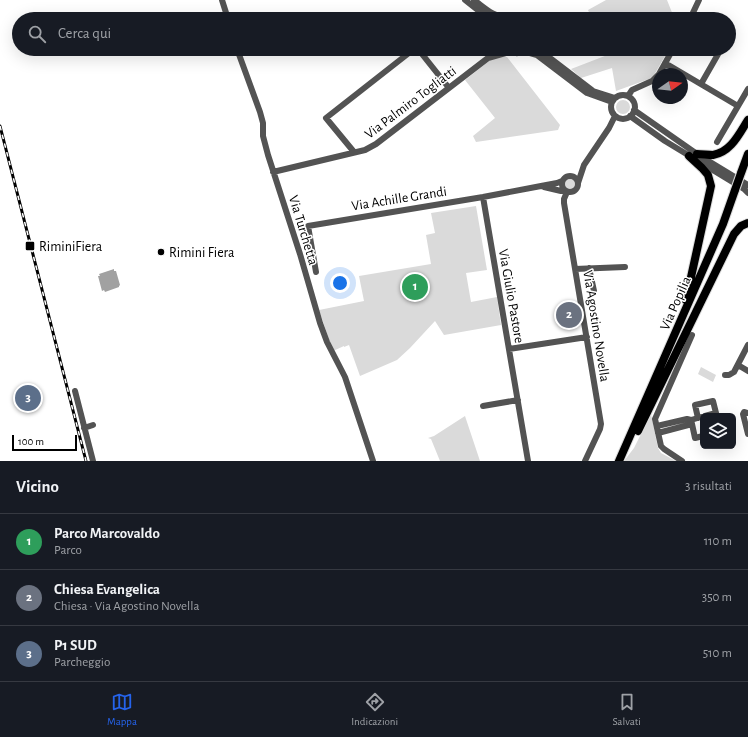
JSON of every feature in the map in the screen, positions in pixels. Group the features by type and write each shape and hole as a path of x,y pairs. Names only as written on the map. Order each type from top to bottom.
{"main road":[{"path":"693,155 712,155 723,152 732,145 748,120"},
{"name":"Via Popilia","path":"619,461 723,224 748,154"},
{"path":"679,325 711,186 708,176 693,155"},
{"path":"619,461 634,439 734,234 741,226 748,222"}],"street":[{"path":"222,0 226,12"},
{"path":"465,0 480,12"},
{"path":"474,0 491,12"},
{"path":"693,12 698,0"},
{"name":"Via Turchetta","path":"240,56 260,112 263,123 263,136 268,155 327,342 345,377 373,461"},
{"path":"354,152 326,118 405,56"},
{"path":"424,56 449,88"},
{"name":"Via Palmiro Togliatti","path":"273,172 365,150 376,144 488,58 493,56"},
{"path":"537,56 587,93 614,100"},
{"path":"547,56 593,91 614,100"},
{"path":"662,68 669,56"},
{"path":"701,84 717,56"},
{"path":"665,63 738,106"},
{"path":"628,96 632,90 652,81"},
{"path":"717,142 748,89"},
{"path":"621,95 628,96 633,102 634,106 632,114 626,118 615,116 611,109 614,100 621,95"},
{"path":"634,110 693,155 748,193"},
{"name":"Via Achille Grandi","path":"578,183 584,165 609,128 615,116"},
{"path":"630,116 666,141 748,185"},
{"name":"Via Achille Grandi","path":"609,128 622,118"},
{"name":"Via Achille Grandi","path":"316,272 308,226 483,197 556,183 562,181 565,177 584,165"},
{"path":"562,181 562,185 566,191 572,192 576,190 578,188 578,183 576,178 569,175"},
{"name":"Via Achille Grandi","path":"541,186 566,191"},
{"name":"Via Agostino Novella","path":"566,191 564,203 601,424 585,461"},
{"name":"Via Giulio Pastore","path":"483,197 528,461"},
{"path":"575,269 626,267"},
{"path":"589,268 594,291"},
{"path":"682,461 661,446 655,419 692,335"},
{"path":"509,349 587,337"},
{"path":"725,375 732,374 748,345"},
{"path":"738,365 748,371"},
{"path":"75,391 93,461"},
{"path":"483,406 518,400"},
{"path":"748,413 744,412 743,414 748,434"},
{"path":"658,429 700,419"},
{"path":"691,422 695,438 700,437"},
{"path":"84,428 93,425"}],"shaded area":[{"path":"606,0 667,0 672,12 589,12 588,10"},
{"path":"504,56 507,57 560,125 558,130 476,142 473,136 495,118 465,80 493,58"},
{"path":"605,56 665,56 658,68 652,68 652,77 649,79 616,91 612,68 581,78 571,69"},
{"path":"623,100 628,102 630,107 628,112 623,114 618,112 616,107 618,102"},
{"path":"568,179 572,179 574,180 574,188 568,189 565,186 565,182"},
{"path":"476,206 487,270 466,273 471,302 497,297 501,325 444,335 435,321 397,360 360,376 349,345 333,351 319,310 364,301 359,276 431,264 426,235 435,233 431,213"},
{"path":"114,269 120,285 119,287 105,292 104,290 102,291 98,276 100,276 99,274"},
{"path":"701,367 716,375 713,382 698,374"},
{"path":"651,414 658,448 661,453 676,461 624,461 634,448"},
{"path":"465,416 480,461 440,461 431,439 428,438 434,436"}],"railway":[{"path":"0,126 86,461"}],"place":[{"name":"RiminiFiera","path":"30,246"},
{"name":"Rimini Fiera","path":"161,252"},
{"name":"Parco Marcovaldo","path":"415,287"},
{"name":"Chiesa Evangelica","path":"569,315"},
{"name":"P1 SUD","path":"28,398"}]}
